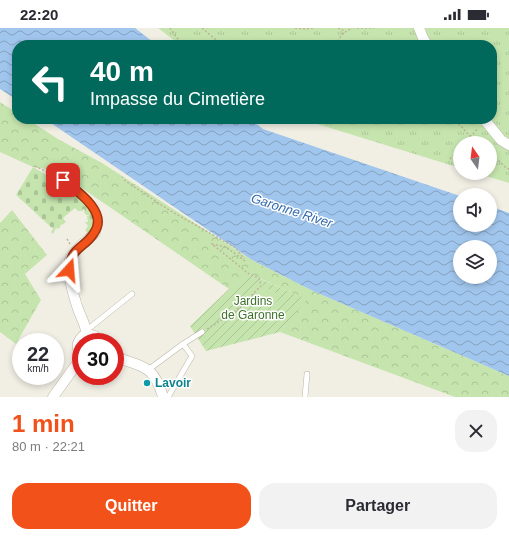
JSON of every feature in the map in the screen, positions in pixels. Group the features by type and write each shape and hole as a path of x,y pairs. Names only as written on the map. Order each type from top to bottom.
{"street":[{"path":"419,28 424,40"},
{"path":"488,124 501,140 509,145"},
{"path":"87,332 76,302 69,270 70,260 76,251 95,233"},
{"path":"124,361 148,370 156,377 163,397"},
{"path":"53,397 72,371"}],"lane":[{"path":"61,181 94,208 98,216 98,223 95,233"},
{"path":"87,332 132,294"},
{"path":"148,370 202,332"},
{"path":"168,397 192,356 183,344"},
{"path":"305,397 307,374"}],"path":[{"path":"170,28 179,40"},
{"path":"202,28 216,40"},
{"path":"296,28 314,28"},
{"path":"338,28 341,30 348,30"},
{"path":"339,40 342,34 352,28"},
{"path":"357,28 374,28"},
{"path":"458,124 469,136"},
{"path":"471,136 482,124"},
{"path":"450,159 453,156"},
{"path":"497,159 505,168 509,169"},
{"path":"35,166 61,181"},
{"path":"124,180 168,210 236,248 245,261 226,247 212,244 250,274 258,278 262,286 233,313 202,332"}],"green space":[{"path":"158,28 509,28 509,183 497,179 497,136 453,136 453,166 317,124 497,124 497,40 174,40"},
{"path":"0,102 12,110 12,124 35,124 58,139 102,163 252,260 313,291 509,376 509,397 455,397 280,332 306,299 250,274 229,289 57,171 33,167 0,152"},
{"path":"33,167 59,182 86,203 94,219 94,225 89,234 85,230 88,226 85,222 88,222 87,216 89,215 86,215 84,212 85,210 83,209 82,211 78,211 75,208 63,218 66,222 62,225 60,224 61,226 58,229 56,228 53,234 51,232 53,229 16,195"},
{"path":"12,210 47,255 25,274 41,300 22,333 12,333 12,341 0,332 0,223"},
{"name":"Jardins de Garonne","path":"249,274 307,299 280,332 206,351 190,326 229,289"},
{"path":"261,284 281,296 272,307 253,292"}],"water":[{"path":"0,28 135,28 151,40 12,40 12,97 0,89"},
{"name":"Garonne River","path":"52,124 256,124 263,129 453,194 453,232 497,232 497,209 509,213 509,376 313,291 252,260"}],"place":[{"name":"Lavoir","path":"147,383"}],"route":[{"path":"63,180 94,208 98,216 98,223 95,233 76,251 70,260 69,270"}]}
